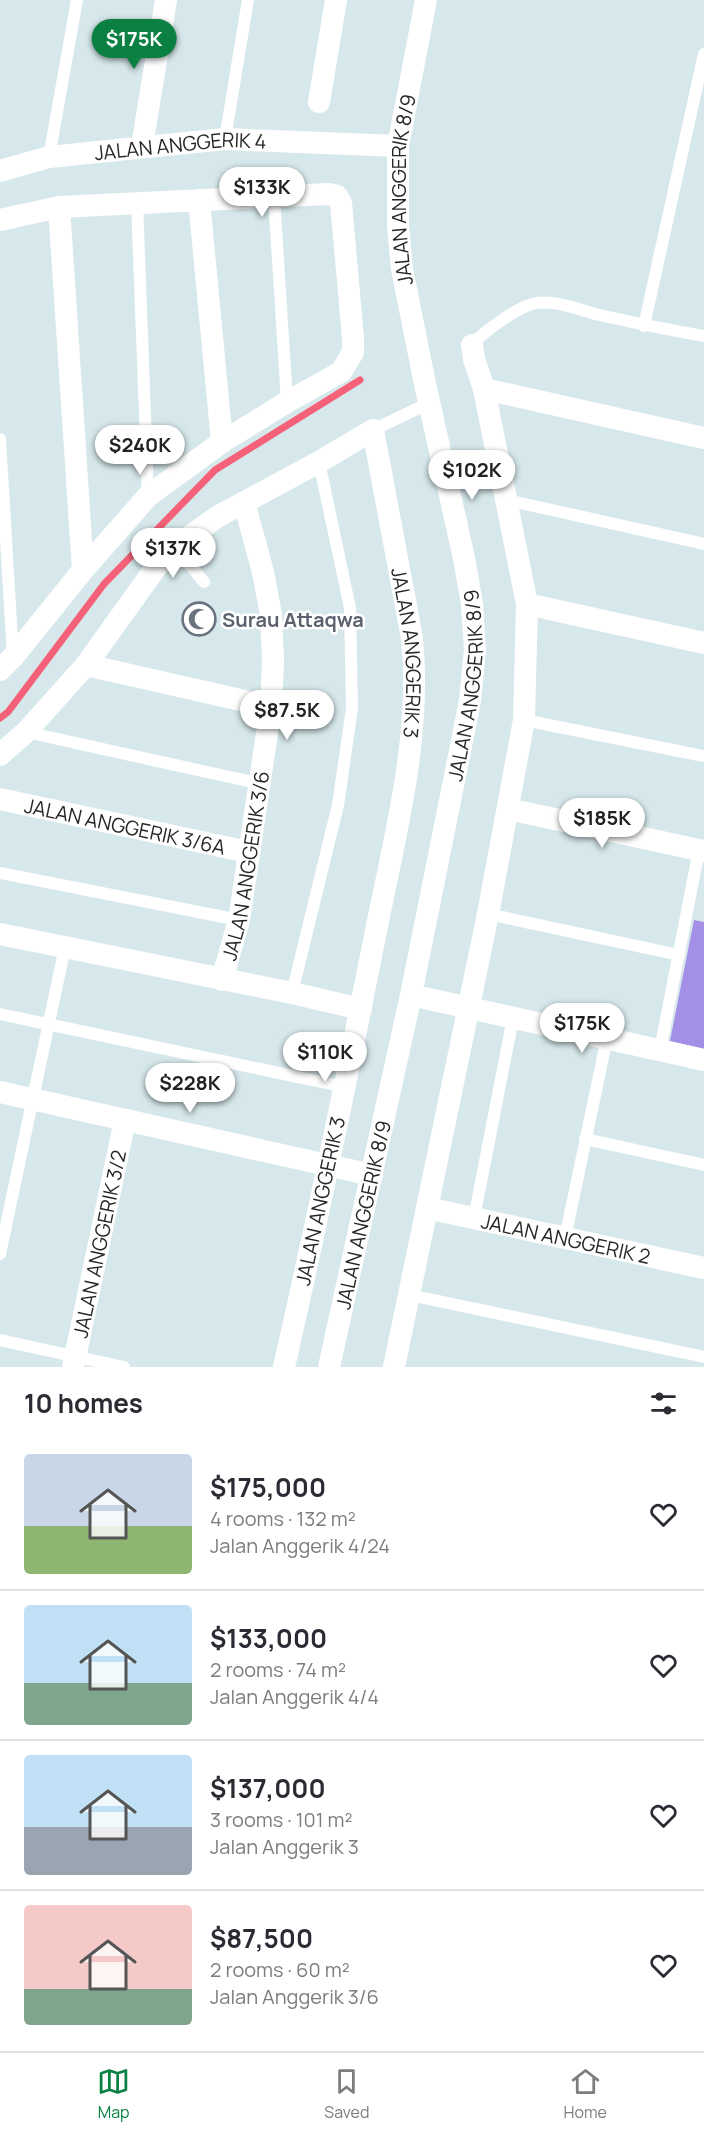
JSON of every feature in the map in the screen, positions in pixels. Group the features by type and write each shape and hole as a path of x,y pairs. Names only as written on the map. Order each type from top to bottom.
{"street":[{"path":"142,146 166,0"},
{"path":"319,102 336,0"},
{"name":"JALAN ANGGERIK 8/9","path":"329,1367 411,995 470,701 475,650 472,604 464,558 402,269 398,225 398,146 426,0"},
{"name":"JALAN ANGGERIK 4","path":"0,171 50,157 225,139 398,146"},
{"path":"0,220 59,207 329,194 337,196 341,203 353,352 341,372 222,442 148,495 83,570 7,664"},
{"path":"199,200 222,442"},
{"path":"59,207 83,570"},
{"path":"394,1367 488,914 524,720 527,604 484,389 472,345"},
{"path":"484,389 704,438"},
{"path":"0,755 26,732 86,664 157,566 175,547 217,517 373,430"},
{"name":"JALAN ANGGERIK 3","path":"284,1367 329,1166 408,766 415,665 406,601 373,430"},
{"name":"JALAN ANGGERIK 3/6","path":"222,980 239,920 272,707 271,615 263,572 244,502"},
{"path":"527,604 704,643"},
{"path":"86,664 272,707"},
{"name":"JALAN ANGGERIK 3/6A","path":"0,800 248,852"},
{"path":"508,809 702,850"},
{"name":"JALAN ANGGERIK 3/6","path":"0,934 361,1009"},
{"path":"411,995 704,1060"},
{"path":"0,1092 372,1175"},
{"name":"JALAN ANGGERIK 3/2","path":"74,1362 125,1120"},
{"name":"JALAN ANGGERIK 2","path":"427,1208 704,1268"}],"lane":[{"path":"50,157 77,0"},
{"path":"225,139 248,0"},
{"path":"645,326 698,108 704,54"},
{"path":"274,197 287,402"},
{"path":"136,202 148,495"},
{"path":"472,345 481,334 523,308 537,303 557,304 645,326 704,336"},
{"path":"373,430 429,403"},
{"path":"0,439 7,664"},
{"path":"292,993 338,805 352,708 350,608 319,462"},
{"path":"507,500 704,544"},
{"path":"175,547 204,582"},
{"path":"524,720 704,756"},
{"path":"26,732 261,784"},
{"path":"660,1050 702,850"},
{"path":"0,873 239,920"},
{"path":"488,914 679,955"},
{"path":"0,1254 65,947"},
{"path":"0,1014 345,1087"},
{"path":"474,1218 513,1018"},
{"path":"565,1238 606,1038"},
{"path":"585,1139 704,1166"},
{"path":"410,1295 704,1357"},
{"path":"0,1340 74,1362 124,1367"}],"shaded area":[{"path":"694,920 704,922 704,1049 670,1041"}],"waterway":[{"path":"0,718 8,712 104,584 215,470 360,380"}],"place":[{"name":"Surau Attaqwa","path":"199,619"}]}
